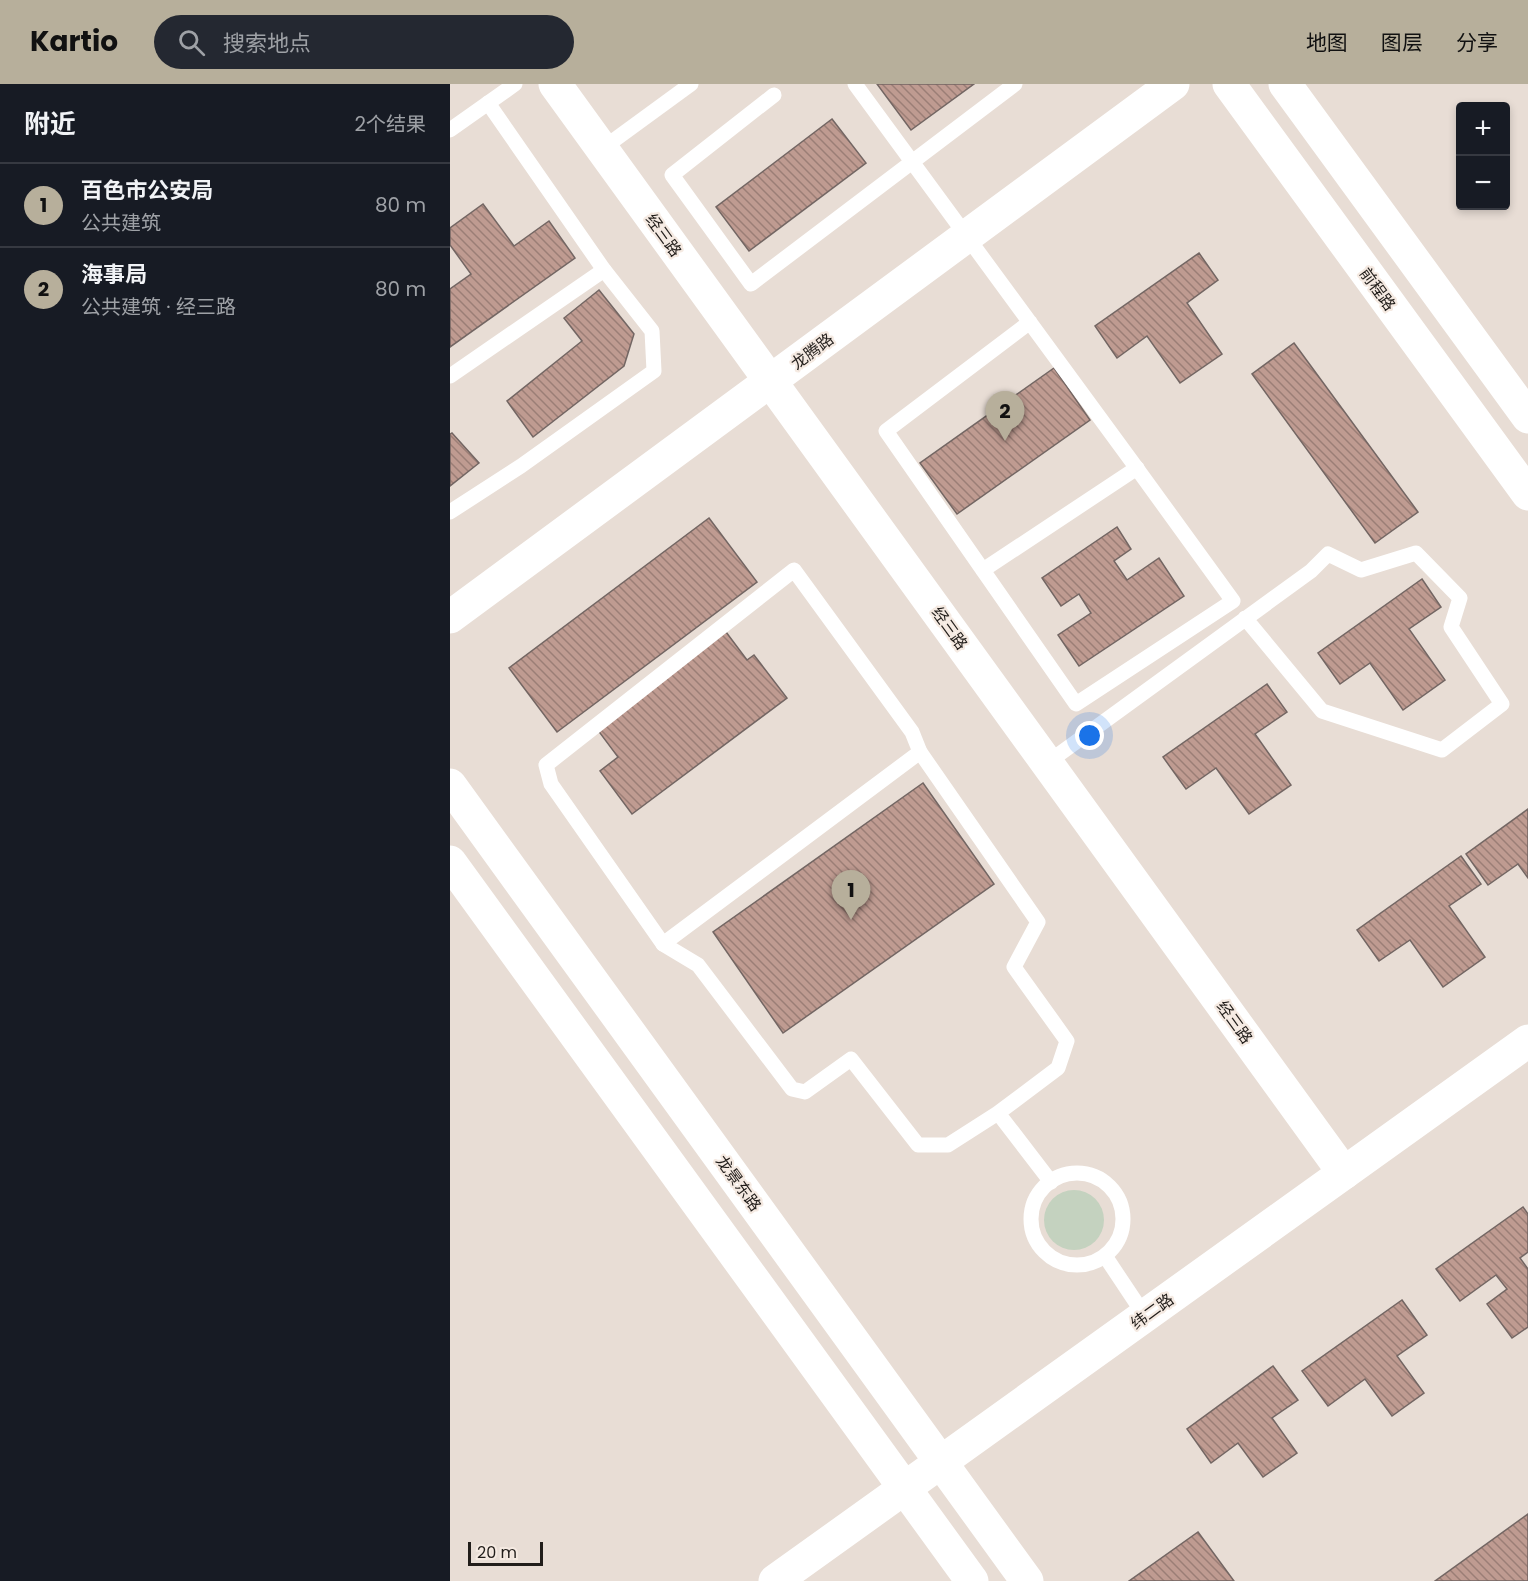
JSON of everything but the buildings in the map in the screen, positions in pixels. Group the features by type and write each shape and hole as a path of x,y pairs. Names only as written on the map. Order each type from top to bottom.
{"main road":[{"name":"经三路","path":"555,84 1344,1173"},
{"name":"龙腾路","path":"450,617 1173,84"},
{"name":"前程路","path":"1229,84 1528,494"},
{"path":"1286,84 1528,417"},
{"name":"龙景东路","path":"450,785 1027,1581"},
{"path":"450,862 972,1581"},
{"name":"纬二路","path":"775,1581 1528,1041"}],"lane":[{"path":"450,130 515,84"},
{"path":"602,149 691,84"},
{"path":"855,84 913,162 1137,468 1233,601 1076,705 886,431 1030,322"},
{"path":"774,95 672,175 751,284 1015,84"},
{"path":"450,512 521,466 654,371 652,330 604,270 488,103"},
{"path":"450,376 604,270"},
{"path":"982,570 1137,468"},
{"path":"1047,763 1245,618 1311,571 1328,554 1361,570 1416,553 1460,598 1451,627 1502,704 1442,750 1322,711 1245,618"},
{"path":"795,570 912,732 920,752 1038,922 1014,967 1067,1041 1058,1068 998,1113 948,1145 918,1145 851,1059 806,1092 792,1089 698,965 663,944 550,784 546,765 795,570"},
{"path":"663,944 920,752"},
{"path":"998,1113 1051,1182"},
{"path":"1070,1174 1083,1174 1096,1177 1108,1184 1117,1195 1124,1221 1121,1234 1105,1256 1093,1263 1066,1264 1053,1259 1037,1242 1032,1230 1033,1206 1038,1195 1051,1182 1070,1174"},
{"path":"1105,1256 1145,1316"}],"green space":[{"path":"1068,1190 1080,1190 1091,1195 1099,1203 1104,1220 1102,1232 1091,1245 1080,1250 1068,1250 1057,1245 1049,1237 1044,1226 1044,1214 1049,1203 1057,1195"}],"place":[{"name":"海事局","path":"1005,441"},
{"name":"百色市公安局","path":"851,920"}]}
